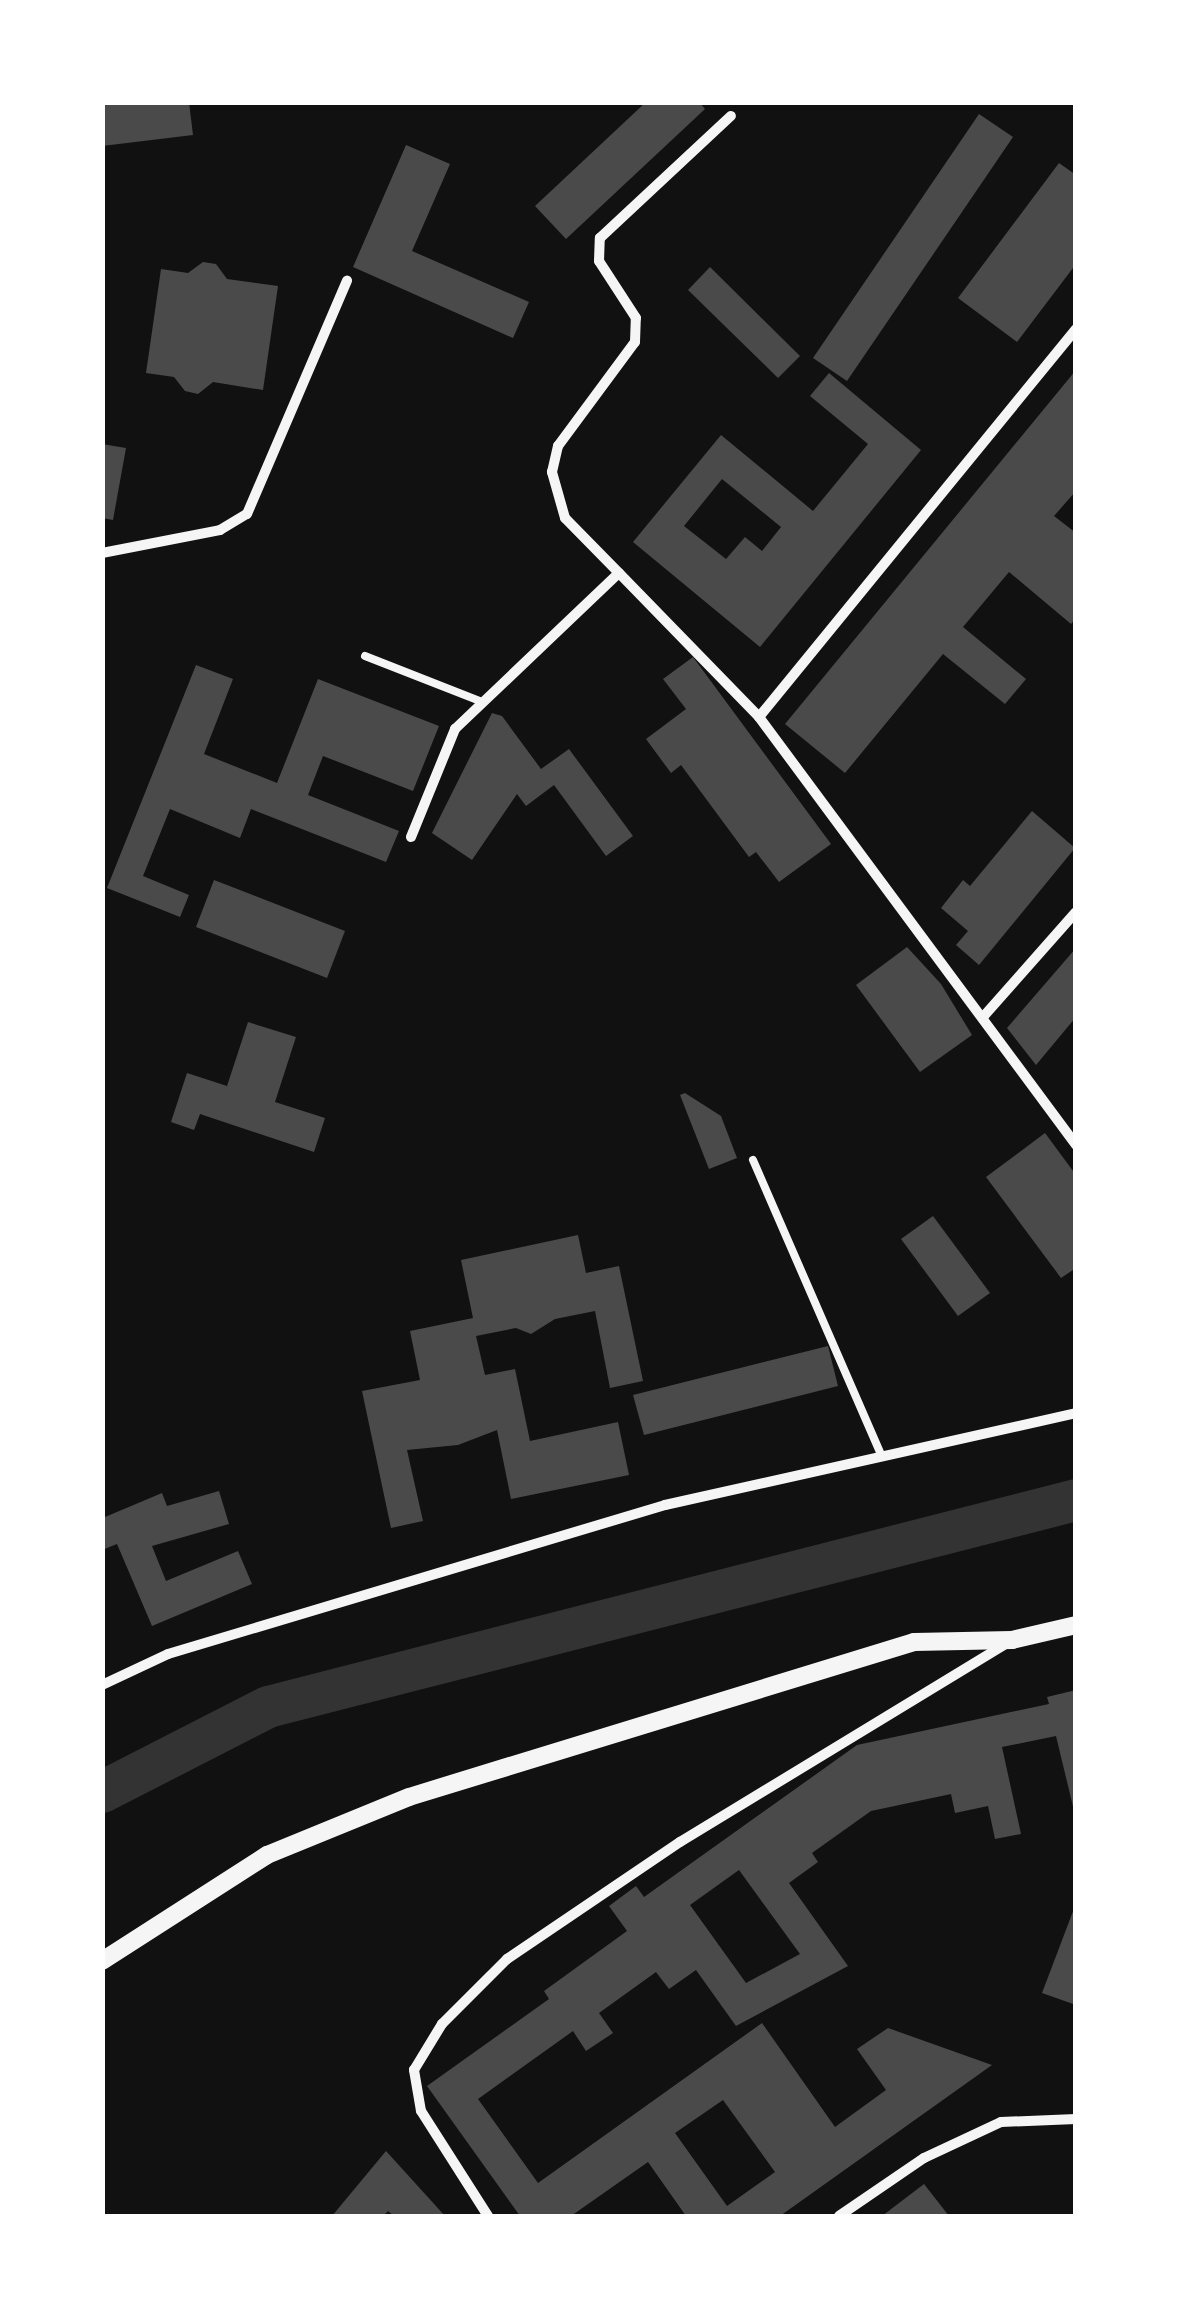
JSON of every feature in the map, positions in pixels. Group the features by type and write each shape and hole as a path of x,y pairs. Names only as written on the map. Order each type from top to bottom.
{"street":[{"path":"731,116 600,238 599,260 636,318 635,342 558,446 552,472 565,518 760,717 1076,1145"},
{"path":"102,553 220,530 248,514 347,281"},
{"path":"760,717 1076,329"},
{"path":"411,837 455,730 480,701 620,573"},
{"path":"983,1017 1076,912"},
{"path":"102,1685 168,1654 449,1565 665,1504 1076,1414"},
{"path":"102,1960 267,1855 409,1797 914,1642 1012,1640 1076,1624"},
{"path":"488,2216 421,2111 414,2070 442,2024 506,1959 680,1842 1012,1640"},
{"path":"839,2216 924,2158 1002,2122 1076,2119"}],"lane":[{"path":"365,656 480,701"},
{"path":"753,1160 880,1455"}],"building":[{"path":"102,102 189,102 193,135 102,146"},
{"path":"646,102 699,102 705,109 566,239 535,206"},
{"path":"979,114 1013,137 847,381 813,358"},
{"path":"406,145 450,164 412,251 529,302 513,338 353,267"},
{"path":"1059,163 1076,175 1076,264 1017,342 958,298"},
{"path":"203,262 216,264 227,279 278,286 263,390 213,382 198,394 185,391 174,377 146,373 161,269 188,273"},
{"path":"710,267 800,356 778,378 688,290"},
{"path":"1076,370 1076,491 1054,516 1076,533 1076,618 1071,624 1009,572 963,627 1026,679 1005,704 943,654 845,773 785,724"},
{"path":"829,373 921,450 760,647 633,542 721,435 813,511 868,444 810,396","holes":["722,479 781,527 762,551 745,537 726,559 684,526"]},
{"path":"102,444 126,448 113,520 102,518"},
{"path":"693,657 831,844 779,882 756,852 749,857 681,765 671,773 646,739 686,709 663,679"},
{"path":"196,665 233,679 204,754 277,783 318,679 439,726 413,791 323,756 308,795 399,831 386,862 251,809 240,838 170,809 143,876 189,895 180,917 107,888"},
{"path":"492,713 502,716 541,769 569,749 633,836 606,856 554,785 526,806 517,794 472,860 432,833"},
{"path":"1032,811 1075,848 979,965 956,945 968,931 941,908 963,880 970,886"},
{"path":"214,880 345,931 327,978 196,927"},
{"path":"907,947 941,984 972,1035 920,1072 856,985"},
{"path":"1076,948 1076,1017 1036,1065 1007,1028"},
{"path":"248,1022 296,1037 275,1102 325,1118 314,1152 200,1114 194,1130 171,1122 187,1073 227,1086"},
{"path":"685,1093 721,1116 737,1158 709,1169 680,1095"},
{"path":"1045,1133 1076,1175 1076,1268 1061,1278 986,1177"},
{"path":"933,1216 990,1293 958,1316 901,1239"},
{"path":"578,1235 586,1273 619,1266 643,1381 610,1388 595,1311 555,1319 531,1334 516,1328 476,1336 485,1375 515,1369 530,1441 618,1422 629,1475 511,1499 497,1430 458,1445 407,1450 423,1521 391,1528 362,1391 420,1380 410,1331 473,1318 461,1260"},
{"path":"828,1346 838,1386 644,1435 633,1395"},
{"path":"219,1491 229,1524 152,1546 166,1581 238,1551 252,1584 152,1626 117,1544 102,1550 102,1510 105,1517 162,1493 167,1506"},
{"path":"1076,1690 1076,1819 1056,1736 1002,1747 1021,1834 995,1839 988,1806 955,1813 951,1794 871,1811 812,1853 818,1862 789,1883 848,1966 736,2026 696,1970 669,1989 656,1972 599,2013 613,2033 586,2051 573,2031 478,2099 538,2183 762,2023 835,2127 886,2090 857,2049 888,2028 992,2065 780,2216 686,2216 648,2162 571,2216 520,2216 427,2086 549,1999 544,1991 627,1931 609,1906 636,1886 644,1897 857,1745 1049,1704 1047,1697","holes":["739,1870 800,1954 746,1983 690,1905","723,2100 775,2172 727,2206 675,2133"]},
{"path":"1076,1906 1076,2005 1042,1993"},
{"path":"386,2151 445,2216 394,2216 388,2211 383,2216 332,2216"},
{"path":"924,2184 949,2216 882,2216"}],"waterway":[{"path":"102,1792 268,1707 1076,1500"}]}
